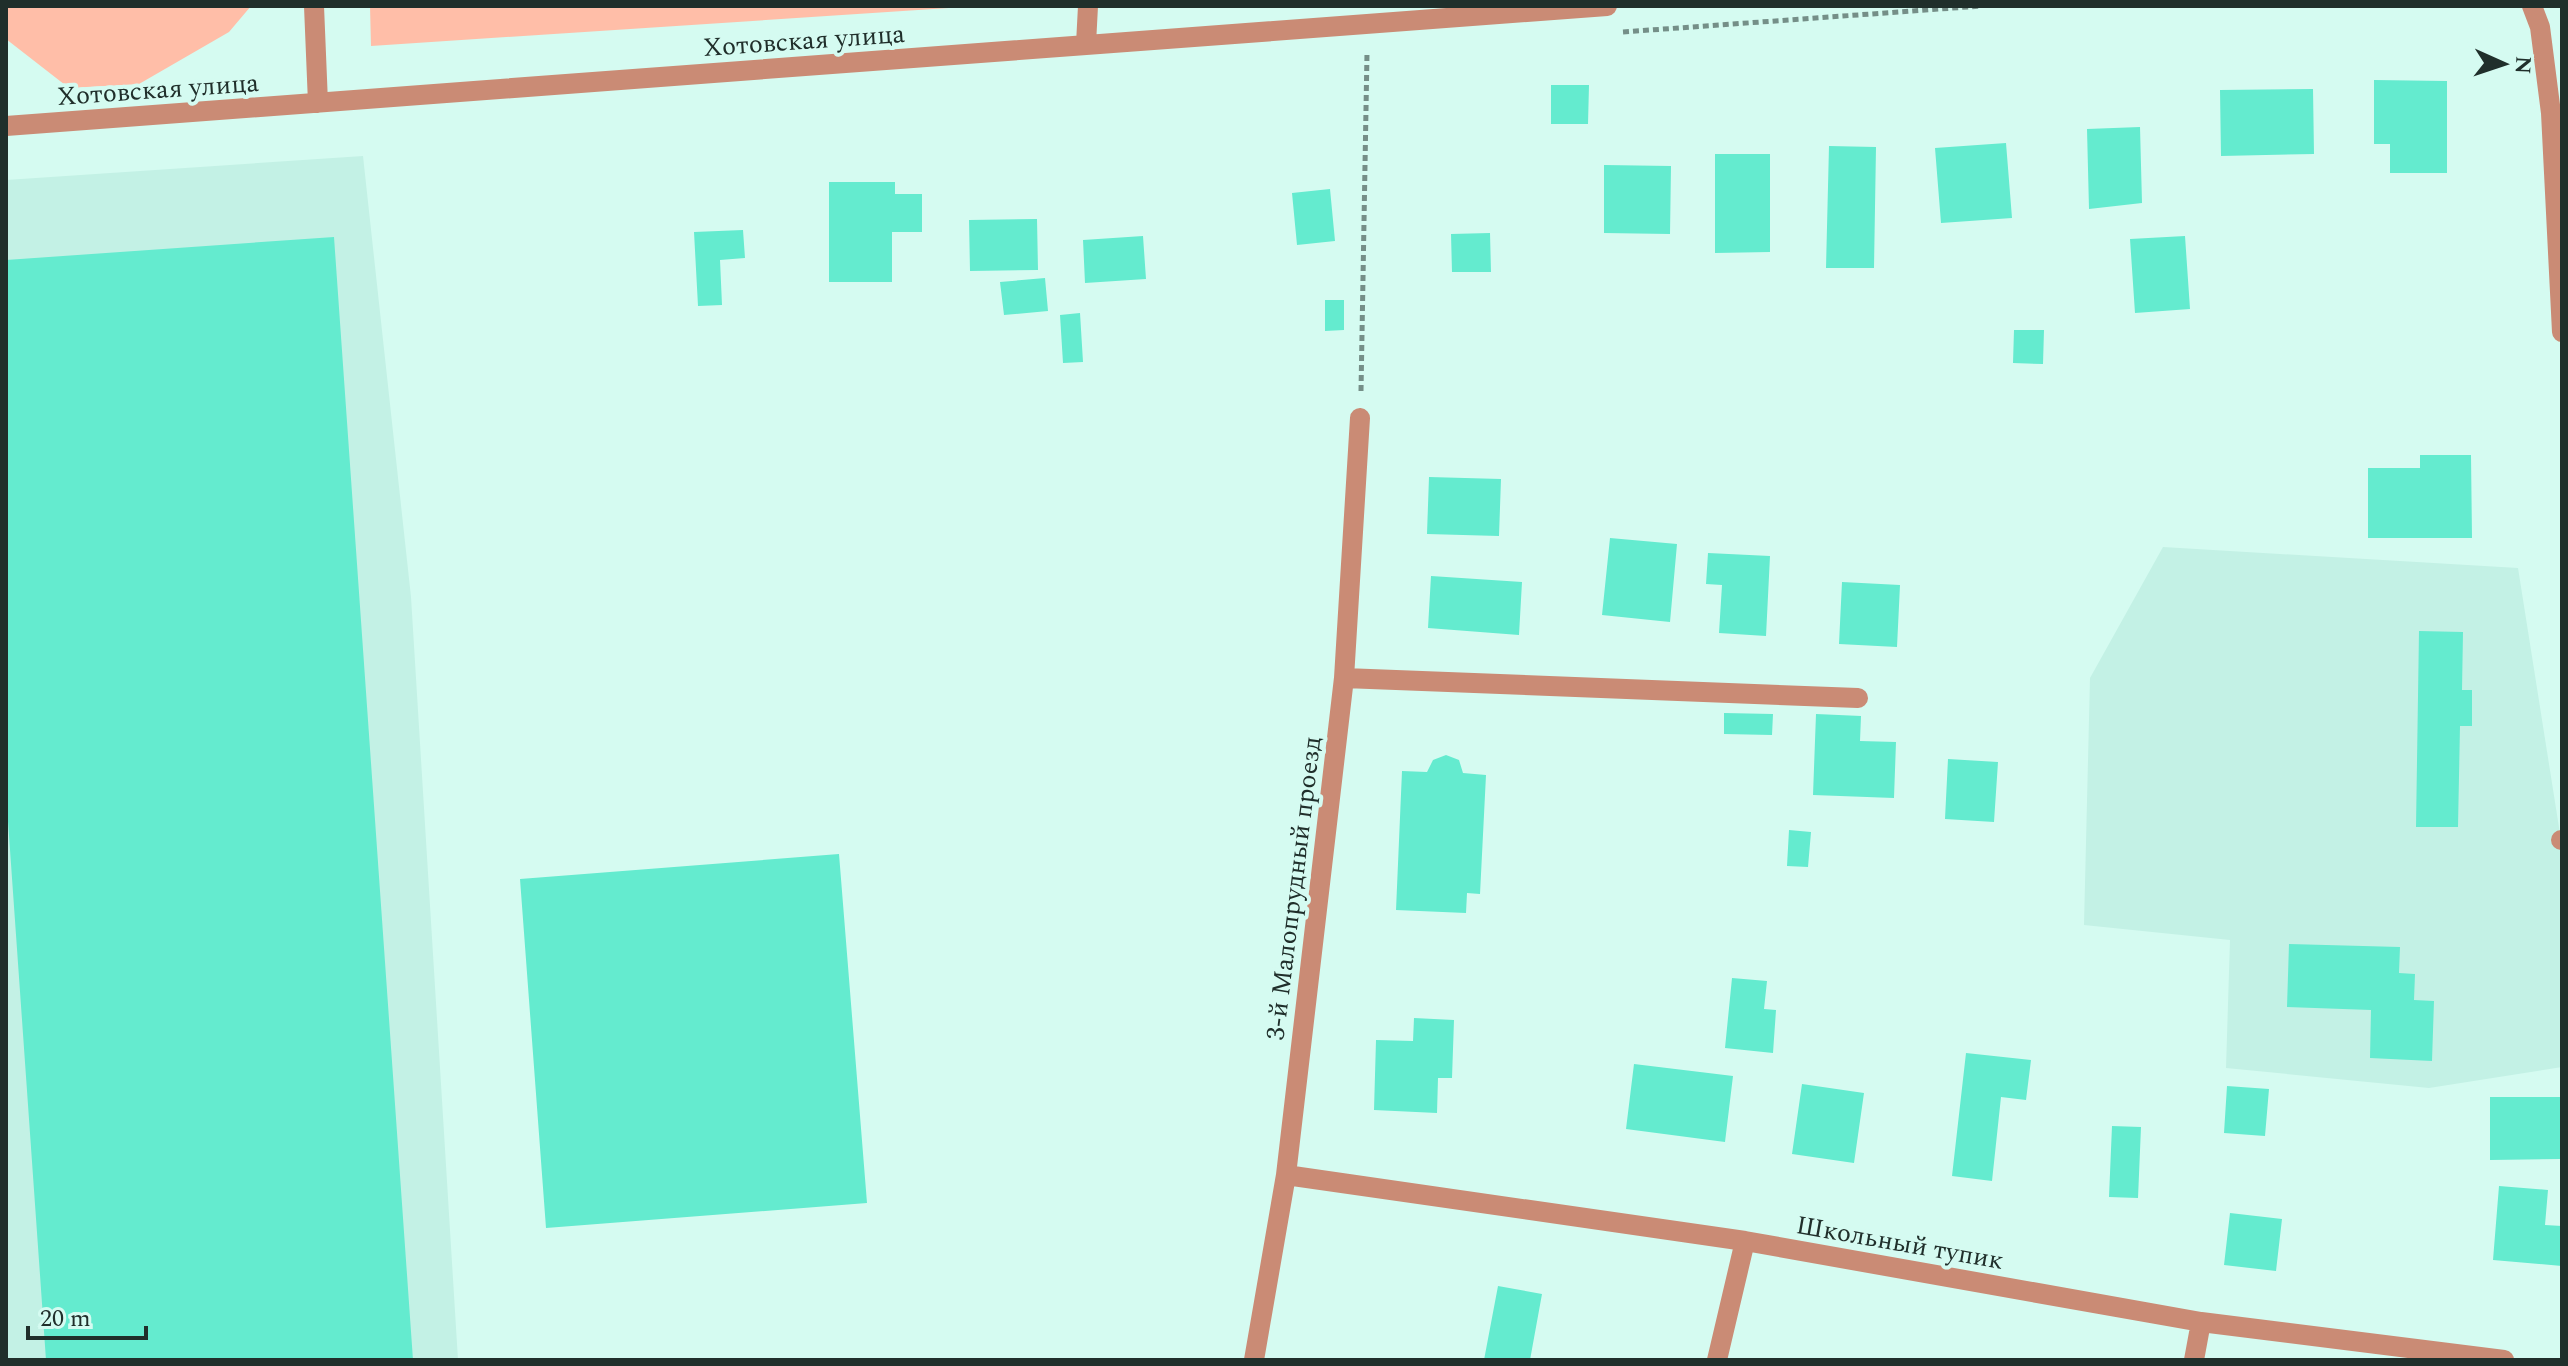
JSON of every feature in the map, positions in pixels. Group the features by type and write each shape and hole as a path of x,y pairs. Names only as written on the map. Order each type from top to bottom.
{"street":[{"path":"314,6 318,103"},
{"path":"1086,44 1088,6"},
{"name":"Хотовская улица","path":"6,126 1607,6"},
{"path":"2532,6 2540,27 2551,113 2562,332"},
{"name":"3-й Малопрудный проезд","path":"1254,1360 1286,1175 1344,678 1360,418"},
{"path":"1344,678 1858,698"},
{"name":"Школьный тупик","path":"1286,1175 1745,1241 2201,1322 2504,1360"},
{"path":"1717,1360 1745,1241"},
{"path":"2194,1360 2201,1322"}],"path":[{"path":"1360,418 1365,24"}],"shaded area":[{"path":"6,6 251,6 229,32 139,84 69,88 6,39"},
{"path":"370,6 979,6 371,46"},
{"path":"363,156 411,597 458,1360 6,1360 6,180"},
{"path":"2163,547 2518,568 2561,840 2562,1067 2429,1088 2226,1068 2230,940 2084,925 2090,678"}],"building":[{"path":"2374,80 2447,81 2447,173 2390,173 2390,144 2374,144"},
{"path":"1551,85 1589,85 1588,124 1551,124"},
{"path":"2313,89 2314,154 2221,156 2220,90"},
{"path":"2140,127 2142,203 2089,209 2087,129"},
{"path":"2006,143 2012,218 1941,223 1935,148"},
{"path":"1829,146 1876,147 1874,268 1826,268"},
{"path":"1715,154 1770,154 1770,252 1715,253"},
{"path":"1604,165 1671,166 1670,234 1604,233"},
{"path":"829,182 895,182 895,194 922,194 922,232 892,232 892,282 829,282"},
{"path":"1330,189 1335,241 1297,245 1292,193"},
{"path":"1037,219 1038,270 970,271 969,220"},
{"path":"743,230 745,258 720,260 722,305 698,306 694,232"},
{"path":"1490,233 1491,272 1452,272 1451,234"},
{"path":"1143,236 1146,279 1085,283 1083,240"},
{"path":"2185,236 2190,309 2135,313 2130,239"},
{"path":"334,237 413,1360 46,1360 6,793 6,260"},
{"path":"1045,278 1048,311 1004,315 1000,282"},
{"path":"1325,300 1344,300 1344,330 1325,331"},
{"path":"1080,313 1083,362 1063,363 1060,315"},
{"path":"2014,330 2044,330 2043,364 2013,363"},
{"path":"2420,455 2471,455 2472,538 2368,538 2368,468 2420,468"},
{"path":"1429,477 1501,479 1499,536 1427,534"},
{"path":"1610,538 1677,544 1670,622 1602,615"},
{"path":"1708,553 1770,556 1766,636 1719,633 1722,585 1706,584"},
{"path":"1431,576 1522,582 1519,635 1428,628"},
{"path":"1842,582 1900,585 1897,647 1839,644"},
{"path":"2419,631 2463,632 2462,690 2472,690 2472,726 2460,726 2458,827 2416,827"},
{"path":"1724,713 1773,714 1772,735 1724,734"},
{"path":"1816,714 1861,716 1860,741 1896,742 1894,798 1813,795"},
{"path":"1446,755 1459,760 1463,773 1486,775 1480,894 1467,893 1466,913 1396,910 1402,771 1427,772 1433,760"},
{"path":"1948,759 1998,762 1994,822 1945,819"},
{"path":"1789,830 1811,832 1808,867 1787,866"},
{"path":"839,854 867,1203 546,1228 520,879"},
{"path":"2289,944 2400,947 2399,973 2415,974 2414,1000 2434,1001 2432,1061 2370,1058 2371,1010 2287,1007"},
{"path":"1732,978 1767,981 1764,1009 1776,1010 1773,1053 1725,1048"},
{"path":"1414,1018 1454,1020 1452,1078 1438,1078 1437,1113 1374,1110 1376,1040 1413,1041"},
{"path":"1966,1053 2031,1060 2026,1100 2001,1097 1992,1181 1952,1176"},
{"path":"1634,1064 1733,1076 1725,1142 1626,1129"},
{"path":"1802,1084 1864,1093 1854,1163 1792,1154"},
{"path":"2227,1086 2269,1089 2265,1136 2224,1133"},
{"path":"2490,1097 2560,1097 2560,1159 2490,1160"},
{"path":"2112,1126 2141,1127 2138,1198 2109,1197"},
{"path":"2499,1186 2548,1190 2545,1225 2562,1226 2562,1266 2493,1260"},
{"path":"2230,1213 2282,1219 2276,1271 2224,1265"},
{"path":"1498,1286 1542,1294 1530,1360 1484,1360"}]}
